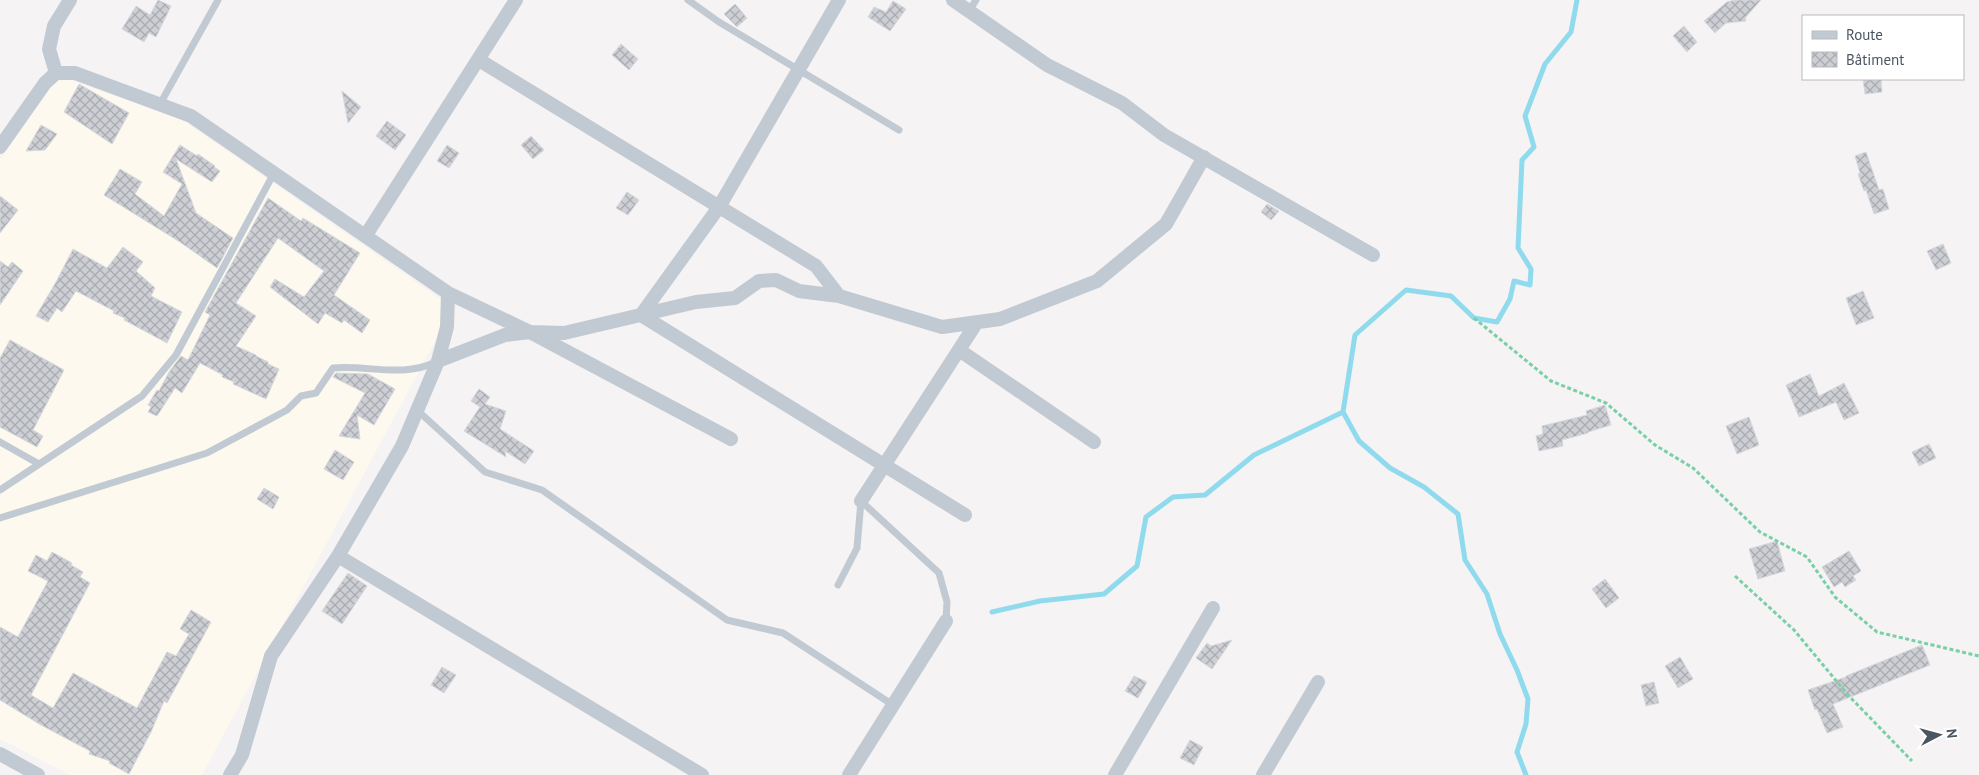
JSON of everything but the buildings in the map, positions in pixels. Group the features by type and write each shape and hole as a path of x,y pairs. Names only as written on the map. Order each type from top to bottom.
{"street":[{"path":"56,73 49,50 54,26 70,0"},
{"path":"366,235 516,0"},
{"path":"642,315 719,207 839,0"},
{"path":"953,0 972,6 1047,65 1122,103 1164,135 1373,255"},
{"path":"479,60 816,266 839,296"},
{"path":"0,147 45,83 56,73 75,73 191,116 448,293 530,332 731,439"},
{"path":"438,361 505,335 530,332 564,333 696,302 735,298 759,281 776,280 799,291 839,296 942,327 1000,319 1097,281 1166,224 1204,158"},
{"path":"230,775 242,755 271,656 338,556 402,446 438,361 447,327 448,293"},
{"path":"642,315 965,515"},
{"path":"862,501 977,322"},
{"path":"959,350 1094,442"},
{"path":"338,556 702,775"},
{"path":"1115,775 1213,608"},
{"path":"849,775 946,621"},
{"path":"1263,775 1318,682"},
{"path":"0,754 38,775"}],"lane":[{"path":"160,104 218,0"},
{"path":"688,0 719,22 898,130"},
{"path":"0,490 142,396 176,355 274,172"},
{"path":"0,518 207,453 287,410 301,396 316,392 333,368 350,367 388,371 422,369 438,361"},
{"path":"417,410 485,472 542,490 728,620 783,633 894,705"},
{"path":"0,442 38,464"},
{"path":"838,585 857,548 862,501"},
{"path":"862,501 939,573 947,602 946,621"}],"path":[{"path":"1474,318 1551,382 1606,402 1655,445 1693,468 1760,532 1807,557 1835,597 1877,632 1979,656"},
{"path":"1735,576 1794,630 1848,695 1912,761"}],"shaded area":[{"path":"59,76 181,119 453,308 202,775 70,775 0,739 0,159"}],"waterway":[{"path":"1526,775 1517,752 1526,724 1528,699 1500,634 1487,594 1465,560 1458,514 1424,487 1390,468 1359,441 1343,412 1355,335 1406,290 1451,296 1474,318 1497,322 1510,299 1514,281 1530,285 1531,269 1518,248 1522,160 1534,147 1525,116 1545,64 1571,32 1577,0"},
{"path":"992,612 1040,601 1104,594 1137,566 1146,517 1173,497 1205,495 1254,455 1343,412"}]}
